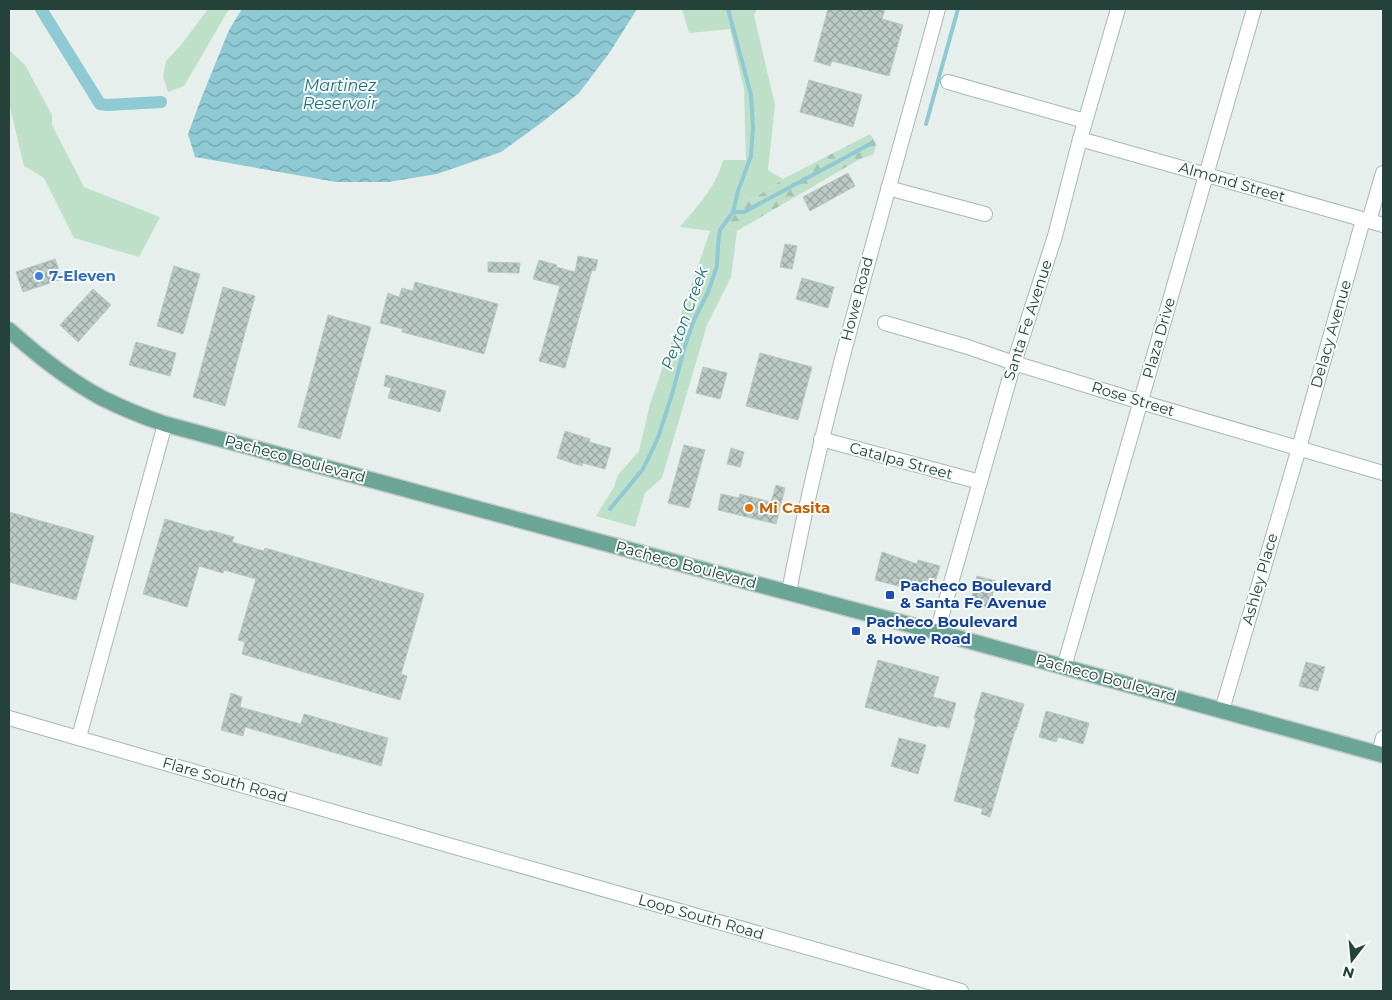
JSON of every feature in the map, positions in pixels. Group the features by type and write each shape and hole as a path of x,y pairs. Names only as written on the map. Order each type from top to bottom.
{"main road":[{"name":"Pacheco Boulevard","path":"10,332 62,372 101,397 140,416 937,632 1381,755"}],"street":[{"name":"Howe Road","path":"789,592 842,354 938,9"},
{"name":"Santa Fe Avenue","path":"937,632 1014,364 1055,236 1080,139 1118,9"},
{"name":"Plaza Drive","path":"1064,667 1254,9"},
{"path":"948,82 1085,121"},
{"name":"Almond Street","path":"1080,139 1383,226"},
{"name":"Delacy Avenue","path":"1299,448 1366,220 1383,173"},
{"path":"888,188 985,214"},
{"name":"Rose Street","path":"885,323 968,347 1014,364 1383,473"},
{"path":"79,737 166,424"},
{"name":"Catalpa Street","path":"822,439 980,482"},
{"name":"Ashley Place","path":"1222,710 1299,448"},
{"name":"Flare South Road","path":"9,718 441,843"},
{"path":"1381,755 1383,738"},
{"name":"Loop South Road","path":"441,843 958,991"}],"green space":[{"path":"208,9 229,9 184,86 168,92 163,76 166,61 181,45"},
{"path":"682,9 757,9 754,15 775,105 768,170 783,179 752,200 738,191 733,212 723,225 737,231 731,277 707,325 662,478 645,493 635,527 596,516 614,487 618,475 639,451 650,404 710,231 680,227 711,188 723,160 746,160 744,89 730,29 689,33"},
{"path":"9,50 25,65 52,115 52,125 84,187 160,217 139,257 74,238 44,178 24,166 9,103"},
{"path":"870,134 876,143 874,154 860,159 737,231 723,225 733,212 738,191 752,200 783,179"}],"water":[{"name":"Martinez Reservoir","path":"242,9 637,9 610,52 579,93 501,152 437,174 388,182 336,182 195,157 188,134 229,30"}],"building":[{"path":"828,9 885,9 882,19 903,25 889,76 832,61 830,66 814,61"},
{"path":"809,80 862,95 853,127 800,112"},
{"path":"848,173 855,186 810,211 803,197"},
{"path":"785,244 797,246 792,269 780,267"},
{"path":"578,256 598,260 595,271 592,270 565,368 539,361 560,286 533,279 539,260 575,272"},
{"name":"7-Eleven","path":"55,259 62,279 23,292 16,272"},
{"path":"488,262 520,263 519,273 488,272"},
{"path":"174,266 200,274 183,334 157,326"},
{"path":"802,278 834,287 828,308 796,299"},
{"path":"415,282 498,304 484,354 402,332 403,329 380,323 388,293 399,297 402,288 413,291"},
{"path":"223,287 255,296 225,406 193,397"},
{"name":"7-Eleven","path":"93,289 111,305 78,342 60,325"},
{"path":"328,315 371,327 340,439 298,427"},
{"path":"136,342 176,353 170,376 129,365"},
{"path":"760,353 812,367 798,420 746,406"},
{"path":"703,367 727,373 720,399 696,393"},
{"path":"386,375 446,391 440,412 388,398 391,388 384,386"},
{"path":"565,431 590,439 589,442 611,448 605,469 583,463 582,466 557,458"},
{"path":"684,445 705,450 689,508 668,503"},
{"path":"731,448 744,452 740,467 727,464"},
{"name":"Mi Casita","path":"776,485 785,488 776,524 718,510 721,494 739,498 740,494 771,502"},
{"path":"9,512 94,536 76,600 9,582"},
{"path":"165,519 234,537 232,542 264,551 265,548 424,594 401,674 407,676 400,700 242,654 245,642 238,640 256,579 224,570 223,573 199,566 187,607 143,594"},
{"path":"882,552 917,564 918,560 940,566 935,582 930,581 926,593 875,580"},
{"path":"977,576 996,581 989,608 970,603"},
{"path":"878,660 939,677 933,697 956,703 949,728 937,725 937,727 865,707"},
{"path":"1306,662 1325,667 1318,691 1299,686"},
{"path":"982,692 1024,704 990,817 981,814 983,809 954,801"},
{"path":"231,693 242,697 240,707 301,724 304,714 388,738 381,766 245,727 243,736 221,730"},
{"path":"1046,711 1089,723 1083,744 1058,737 1056,742 1039,737"},
{"path":"899,738 926,745 918,774 891,766"}],"waterway":[{"path":"41,9 100,104 161,102"},
{"name":"Peyton Creek","path":"610,509 643,469 658,438 684,349 717,266 720,230 733,212 738,191 751,156 753,128 751,95 728,9"},
{"path":"926,124 958,9"},
{"path":"733,212 744,212 872,143"}],"place":[{"name":"7-Eleven","path":"39,276"},
{"name":"Mi Casita","path":"749,508"},
{"name":"Pacheco Boulevard & Santa Fe Avenue","path":"890,595"},
{"name":"Pacheco Boulevard & Howe Road","path":"856,631"}]}
